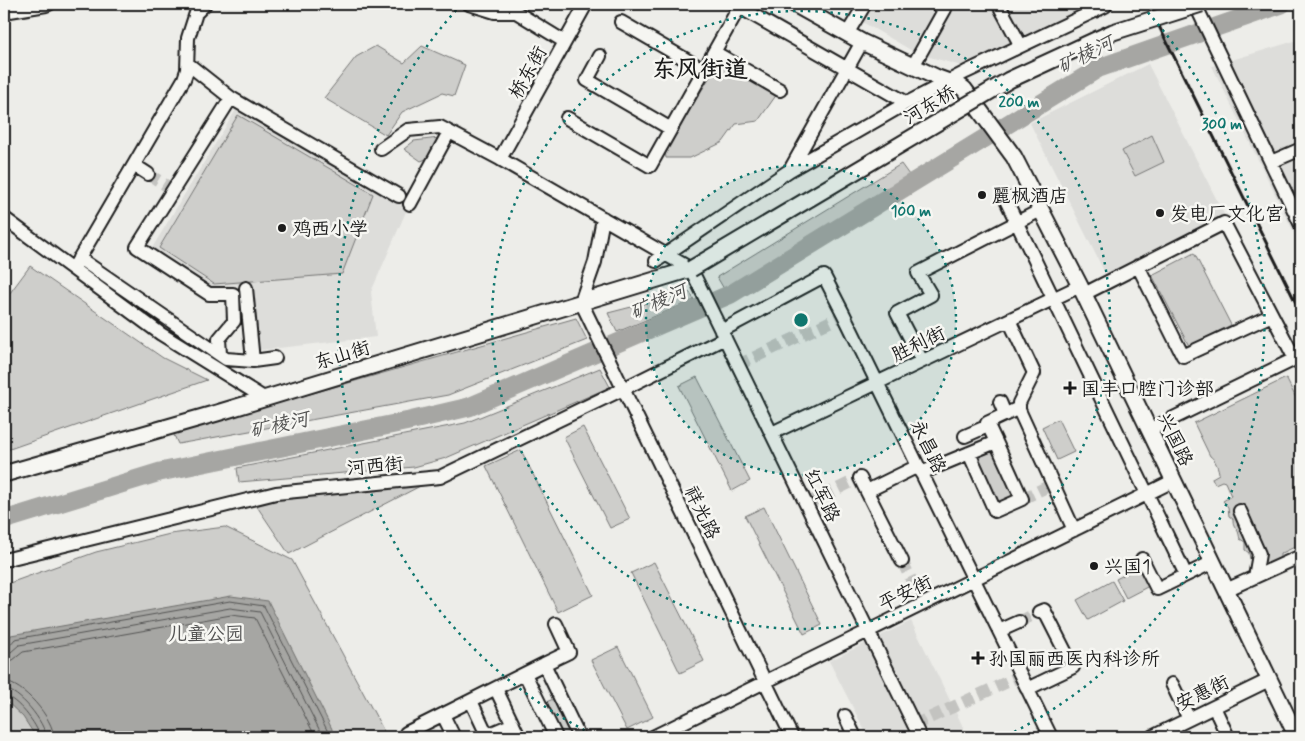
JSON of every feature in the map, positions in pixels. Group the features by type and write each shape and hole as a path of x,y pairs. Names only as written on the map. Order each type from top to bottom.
{"main road":[{"name":"兴国路","path":"794,4 862,42 964,89 1014,157 1082,290 1297,737"},
{"name":"河东桥","path":"693,273 1009,80 1112,32 1201,4"},
{"name":"东山街","path":"4,474 581,302 693,273"}],"street":[{"path":"4,12 49,4"},
{"path":"76,264 184,79 188,70 188,38 196,13 204,4"},
{"path":"469,4 495,12 516,12 565,42"},
{"name":"桥东街","path":"500,159 586,4"},
{"path":"848,34 865,4"},
{"path":"913,66 945,9 936,4"},
{"path":"661,257 790,170 907,102 1106,4"},
{"path":"1195,4 1301,226"},
{"path":"567,118 650,166 738,5 907,102"},
{"path":"1000,7 1020,46"},
{"path":"621,22 704,70"},
{"path":"790,170 862,42"},
{"path":"714,52 780,90"},
{"path":"600,56 587,80 671,129"},
{"path":"188,64 231,98 404,200 450,132"},
{"path":"220,354 219,339 234,322 233,294 209,294 137,247 170,188 231,98"},
{"path":"381,149 408,130 440,127 603,218 661,257 693,273"},
{"path":"1271,162 1301,149"},
{"path":"134,165 148,174"},
{"path":"1004,196 1186,575"},
{"path":"922,361 897,313 931,295 918,272 1041,210"},
{"path":"4,218 76,264 138,298 226,359 253,361 275,358"},
{"path":"581,302 595,262 603,218"},
{"name":"胜利街","path":"772,433 1053,299 1082,290 1138,266 1224,223 1272,315"},
{"path":"76,264 130,311 161,334 264,398"},
{"path":"1138,266 1184,356 1272,315 1298,357 1149,430"},
{"name":"红军路","path":"693,273 920,737"},
{"name":"永昌路","path":"724,335 824,276 1051,737"},
{"path":"246,288 253,361"},
{"path":"130,311 138,298"},
{"name":"祥光路","path":"581,302 792,737"},
{"path":"1009,320 1034,373 1019,403 1019,408 1074,530"},
{"name":"河西街","path":"4,560 276,493 440,477 623,389 724,335"},
{"path":"983,424 996,442 1022,499 995,511 963,433 983,424 1003,408 1019,408"},
{"path":"867,491 920,469 996,442"},
{"path":"860,478 902,561"},
{"name":"平安街","path":"652,737 1173,480"},
{"path":"1240,511 1259,554 1255,577"},
{"path":"1226,590 1301,556"},
{"path":"1142,559 1157,588 1213,562"},
{"path":"1027,689 1073,667 1044,610 1039,612"},
{"path":"999,632 1019,622"},
{"path":"416,733 443,715 570,652 556,624"},
{"path":"544,664 579,737"},
{"path":"526,674 556,737"},
{"name":"安惠街","path":"1152,737 1269,680"},
{"path":"1172,684 1189,719"},
{"path":"496,689 519,737"},
{"path":"471,701 488,736 513,724"},
{"path":"1214,707 1228,737"},
{"path":"443,715 454,737"},
{"path":"845,716 855,737"}],"shaded area":[{"path":"866,4 1102,4 965,67 916,53 857,19"},
{"path":"1301,39 1301,247 1212,66"},
{"path":"1148,64 1227,220 1108,279 1030,123"},
{"name":"鸡西小学","path":"237,108 408,207 371,292 376,337 244,352 239,285 212,287 152,248"},
{"path":"911,621 968,737 868,737 829,661"}],"green space":[{"path":"376,46 404,63 422,46 465,65 454,96 442,93 402,112 386,135 324,98 356,57"},
{"path":"720,60 777,94 758,121 736,124 723,142 690,158 666,158 665,151"},
{"name":"鸡西小学","path":"238,115 373,194 342,274 214,284 159,248"},
{"path":"1152,135 1164,162 1135,176 1122,151"},
{"path":"439,138 431,157 421,161 404,149 414,141"},
{"path":"901,164 909,175 724,289 717,277"},
{"path":"1194,253 1231,325 1189,346 1152,275"},
{"path":"30,266 163,358 207,380 4,451 4,301"},
{"path":"690,292 694,300 617,332 608,313"},
{"path":"576,318 587,340 448,395 178,444 173,433"},
{"path":"600,368 610,387 446,458 414,467 239,482 237,468 465,423"},
{"path":"697,377 750,481 732,491 679,386"},
{"path":"1286,378 1301,408 1301,544 1280,554 1280,560 1269,565 1256,554 1252,560 1250,559 1249,553 1245,550 1245,542 1240,539 1233,524 1233,519 1229,516 1228,507 1223,501 1231,496 1225,482 1222,481 1215,484 1212,478 1219,474 1217,467 1194,423"},
{"path":"1058,419 1074,452 1057,460 1042,427"},
{"path":"583,427 630,519 610,528 564,437"},
{"path":"995,448 1019,498 998,508 975,458"},
{"path":"521,450 593,595 558,612 486,466"},
{"path":"424,484 289,554 254,502 280,495"},
{"path":"764,507 822,625 804,634 745,516"},
{"name":"儿童公园","path":"225,527 292,560 387,737 4,737 4,585 96,552 170,534"},
{"path":"654,562 704,661 680,673 631,573"},
{"path":"1139,567 1149,586 1126,598 1116,579"},
{"path":"1112,581 1123,601 1088,620 1077,600"},
{"path":"618,647 653,717 627,730 591,660"},
{"path":"556,698 574,737 562,737 546,702"}],"water":[{"path":"231,596 268,601 332,729 332,737 36,737 23,717 4,699 4,645 11,635"}],"waterway":[{"name":"矿棱河","path":"4,520 160,472 469,407 731,294 1099,68 1282,4"}],"tunnel":[{"path":"148,174 167,186"},
{"path":"738,365 844,315"},
{"path":"806,504 860,478"},
{"path":"1022,499 1053,484"},
{"path":"902,561 923,604"},
{"path":"1019,622 1039,612"},
{"path":"914,725 1020,676"}],"railway":[{"path":"1148,4 1301,313"}],"place":[{"name":"麗枫酒店","path":"982,195"},
{"name":"发电厂文化宫","path":"1160,213"},
{"name":"鸡西小学","path":"282,228"},
{"name":"国丰口腔门诊部","path":"1070,388"},
{"name":"兴国1","path":"1094,566"},
{"name":"孙国丽西医内科诊所","path":"978,658"}],"district":[{"name":"东风街道","path":"700,69"}]}
